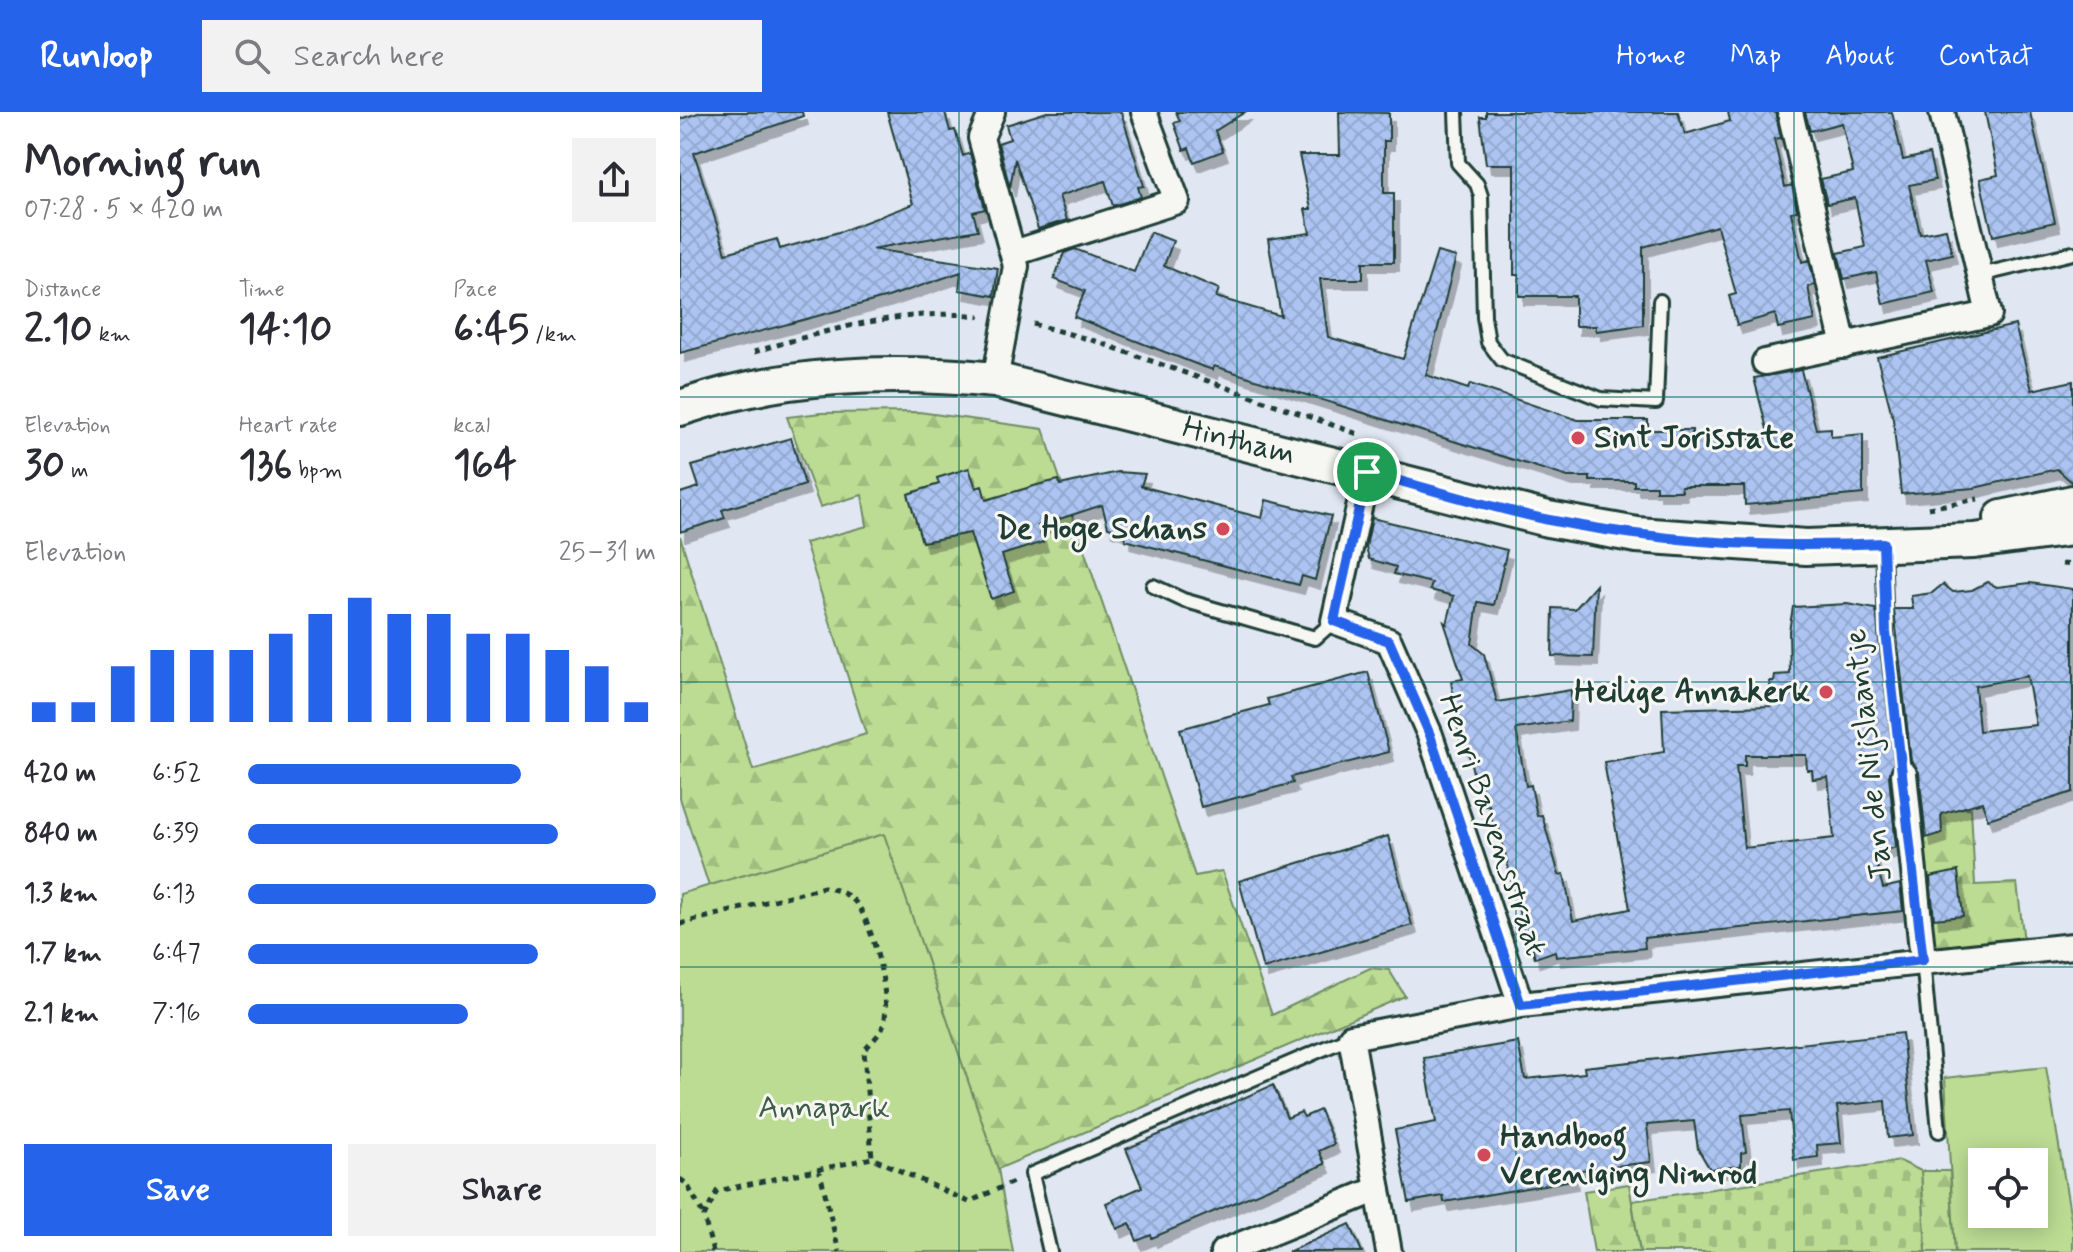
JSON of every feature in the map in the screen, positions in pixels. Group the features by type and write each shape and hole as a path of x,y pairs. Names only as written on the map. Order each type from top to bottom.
{"street":[{"path":"992,112 981,138 1016,266 995,380"},
{"path":"1014,253 1177,201 1144,112"},
{"path":"1790,112 1844,346"},
{"path":"1765,362 1989,314 1942,112"},
{"name":"Hintham","path":"680,408 801,379 929,374 995,380 1548,519 1637,535 1806,547 1974,541 2073,528"},
{"path":"1334,621 1367,472"},
{"name":"Hintham","path":"1888,543 2073,503"},
{"name":"Henri Bayensstraat","path":"1334,621 1389,641 1430,735 1521,1005"},
{"name":"Jan de Nijslaantje","path":"1904,774 1923,960"},
{"path":"1389,1252 1351,1037 1521,1005 2073,946"},
{"path":"1223,1252 1378,1189"}],"lane":[{"path":"1456,112 1458,163 1477,184 1481,196 1484,317 1488,342 1502,360 1601,399 1656,402 1660,301"},
{"path":"1980,275 2073,253"},
{"name":"Jan de Nijslaantje","path":"1888,543 1886,632 1904,774"},
{"path":"1153,586 1183,600 1315,638 1334,621"},
{"path":"1923,960 1939,1131"},
{"path":"1050,1252 1032,1174 1351,1037"}],"path":[{"path":"747,355 860,324 911,316 962,314 1007,319 1095,341 1366,437"},
{"path":"1914,510 1989,497"},
{"path":"680,924 824,887 844,892 859,905 885,982 887,1007 883,1027 864,1051 872,1158"},
{"path":"704,1217 717,1191 872,1158 969,1202 1032,1174"},
{"path":"819,1168 839,1252"},
{"path":"680,1179 687,1184 704,1217 713,1252"}],"green space":[{"path":"919,412 1043,429 1195,876 1222,871 1272,1015 1370,968 1389,970 1405,996 998,1169 884,835 709,886 680,798 680,536 753,770 866,734 805,543 867,526 862,495 820,507 787,417 821,413"},
{"path":"1971,808 1975,885 2017,883 2024,942 1926,953 1912,810"},
{"name":"Annapark","path":"884,834 998,1169 1013,1252 680,1252 680,894"},
{"path":"2046,1067 2073,1231 2073,1252 1955,1252 1945,1078"},
{"path":"1900,1161 1921,1171 1926,1252 1640,1252 1632,1201"},
{"path":"1921,1171 1950,1171 1955,1252 1926,1252"},
{"path":"1629,1184 1640,1252 1594,1252 1584,1191"}],"building":[{"path":"701,112 802,112 803,116 694,153 726,253 777,239 780,249 842,231 913,204 887,112 945,112 950,131 955,130 963,156 970,153 985,209 973,212 978,230 872,249 998,268 994,296 959,290 961,272 888,297 680,353 680,119"},
{"path":"1047,112 1121,112 1144,186 1138,187 1141,197 1113,206 1105,181 1059,196 1067,220 1038,229 1015,159 1010,188 998,143 1010,139 1006,125"},
{"path":"1176,112 1245,112 1215,131 1223,151 1194,162 1189,148 1184,150 1174,123 1180,121"},
{"path":"1339,112 1389,113 1389,141 1384,141 1384,193 1394,193 1394,262 1363,262 1363,279 1320,279 1328,337 1403,359 1437,252 1456,257 1426,375 1468,389 1470,384 1578,420 1648,420 1648,430 1692,430 1692,435 1703,435 1703,442 1769,437 1754,378 1801,370 1816,429 1831,428 1831,437 1863,434 1863,494 1745,505 1744,486 1681,486 1682,491 1656,491 1656,486 1634,486 1634,481 1590,481 1590,477 1568,477 1214,366 1213,370 1074,317 1085,291 1054,279 1064,253 1075,249 1134,272 1150,232 1173,241 1164,266 1219,289 1216,297 1281,316 1268,239 1310,233 1305,209 1311,209 1299,155 1340,155"},
{"path":"1486,112 1678,112 1685,134 1730,121 1728,112 1775,112 1781,138 1774,139 1785,187 1792,185 1797,211 1791,212 1802,262 1809,260 1815,285 1808,287 1815,320 1778,328 1775,314 1737,325 1729,296 1736,294 1717,226 1643,247 1643,325 1596,331 1596,326 1575,326 1575,296 1519,296 1519,275 1514,275 1514,164 1486,164 1480,117 1486,117"},
{"path":"1805,112 1892,112 1903,160 1929,154 1935,180 1909,185 1920,234 1946,229 1952,254 1926,260 1934,292 1883,304 1876,272 1844,279 1838,253 1865,247 1855,198 1827,204 1821,179 1853,172 1842,123 1810,131"},
{"path":"1985,112 2030,112 2055,222 1993,236 1980,179 1998,175"},
{"path":"2015,325 2032,390 2073,381 2073,483 2057,469 1974,488 1901,494 1893,419 1877,357"},
{"path":"791,438 805,485 722,510 725,518 680,532 680,493 699,487 692,466"},
{"path":"969,468 976,488 982,486 986,500 1059,480 1060,485 1118,472 1145,474 1141,486 1262,518 1266,500 1331,516 1315,580 1302,576 1299,585 1125,540 1127,532 1108,527 1102,505 1038,526 1043,542 1002,555 1014,591 991,599 970,533 922,542 908,494 939,484 937,478"},
{"path":"1372,518 1507,550 1494,605 1478,602 1472,644 1484,654 1497,702 1571,690 1570,721 1516,729 1526,786 1531,785 1537,816 1542,815 1559,875 1564,874 1573,921 1630,909 1604,762 1664,752 1662,709 1771,706 1770,681 1774,681 1775,675 1790,674 1789,631 1793,607 1847,604 1876,609 1894,764 1889,776 1896,847 1874,854 1883,888 1900,884 1903,911 1644,938 1645,948 1556,957 1555,951 1535,958 1529,933 1524,933 1498,824 1493,828 1489,805 1485,806 1467,746 1463,747 1460,739 1451,681 1463,679 1444,622 1447,624 1454,596 1430,590 1432,583 1394,574 1396,567 1369,559 1366,547","holes":["1745,755 1806,755 1807,770 1812,770 1813,779 1828,777 1834,838 1744,848 1736,766 1745,766"]},
{"path":"1987,582 1997,587 2030,583 2073,589 2073,792 1988,819 1982,802 1941,814 1942,833 1926,838 1919,772 1911,761 1894,609 1913,609 1911,596 1932,593 1943,584 1953,592 1972,590","holes":["2027,676 2036,725 1979,731 1975,686"]},
{"path":"1596,585 1593,657 1552,656 1553,608 1575,609"},
{"path":"1368,672 1389,752 1291,777 1293,783 1201,807 1180,729 1269,705 1267,699"},
{"path":"1388,836 1412,925 1263,969 1239,881"},
{"path":"1958,871 1963,916 1934,919 1930,877"},
{"path":"1902,1033 1913,1135 1888,1138 1885,1101 1837,1106 1841,1143 1817,1145 1818,1157 1794,1160 1789,1111 1742,1115 1746,1152 1741,1153 1741,1166 1710,1169 1698,1149 1694,1121 1647,1125 1651,1162 1571,1171 1573,1180 1444,1202 1443,1196 1409,1202 1395,1130 1436,1122 1424,1058 1518,1042 1525,1079 1585,1073 1584,1067"},
{"path":"1273,1085 1287,1118 1301,1112 1304,1117 1320,1110 1334,1144 1319,1151 1325,1164 1152,1238 1151,1235 1137,1241 1130,1223 1117,1229 1106,1203 1142,1187 1126,1149"},
{"path":"1350,1224 1362,1252 1288,1252"}],"place":[{"name":"Sint Jorisstate","path":"1578,438"},
{"name":"De Hoge Schans","path":"1223,529"},
{"name":"Heilige Annakerk","path":"1826,692"},
{"name":"Handboog Vereniging Nimrod","path":"1484,1155"}],"route":[{"path":"1367,472 1548,519 1637,535 1806,547 1883,543 1886,632 1923,960 1521,1005 1430,735 1389,641 1334,621 1367,472"}]}
